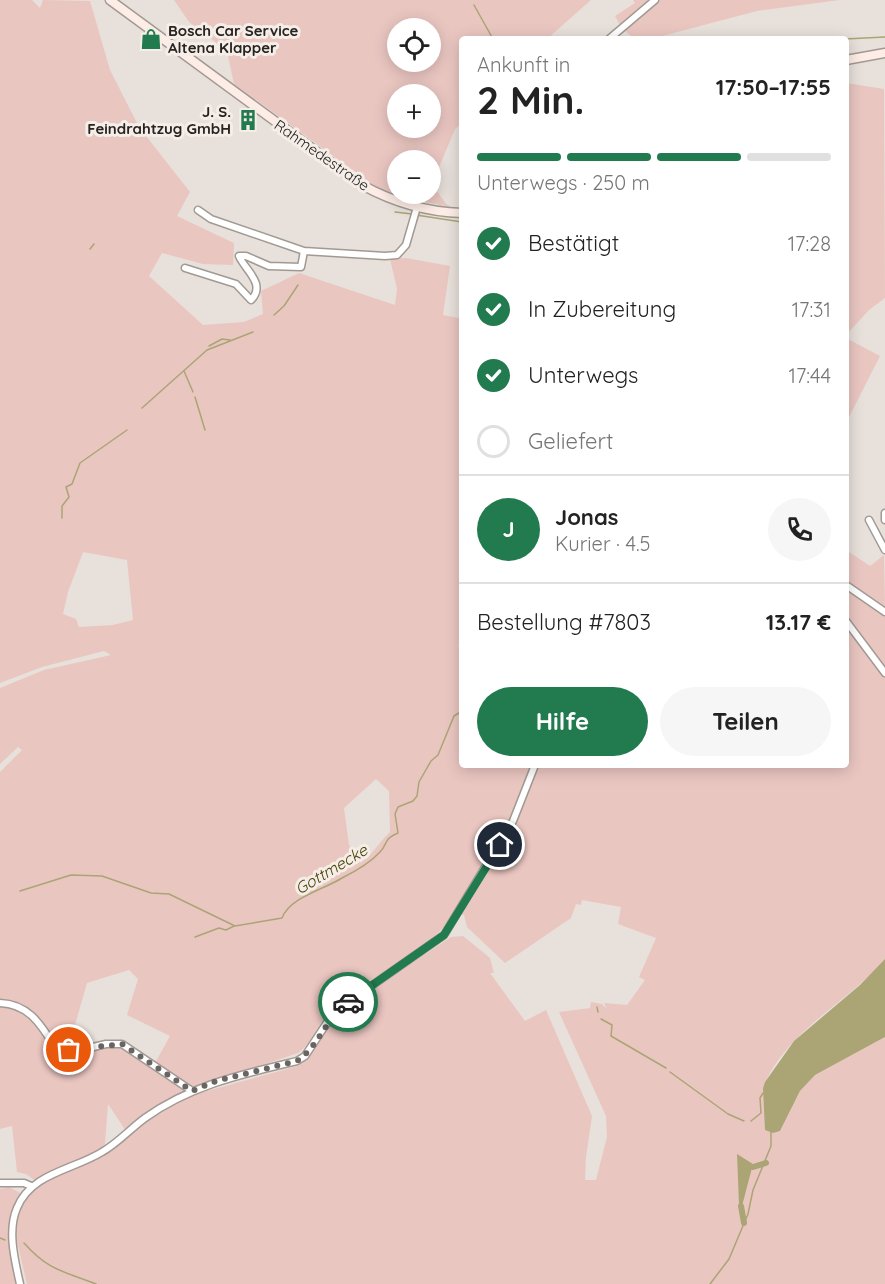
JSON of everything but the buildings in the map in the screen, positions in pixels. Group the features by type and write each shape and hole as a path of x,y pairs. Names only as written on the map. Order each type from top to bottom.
{"main road":[{"name":"Rahmedestraße","path":"110,0 362,185 415,213 459,213"},
{"path":"849,59 885,52"}],"street":[{"path":"613,36 655,0"},
{"path":"198,210 211,219 304,251 366,256 397,255 406,245 415,213"},
{"path":"185,268 236,284 251,300 257,289 256,281 238,256 246,256 269,266 301,267 304,251"},
{"path":"885,513 885,520"},
{"path":"869,520 885,549"},
{"path":"849,587 885,612"},
{"path":"849,625 885,673"},
{"path":"20,1284 12,1221 17,1207 31,1186 42,1178 102,1152 145,1118 192,1091 216,1081 297,1061 305,1056 334,1011 444,935 513,821 534,768"},
{"path":"0,1003 26,1009 37,1019 55,1047 76,1051 106,1044 122,1044 192,1091"},
{"path":"0,1183 24,1183 31,1186"}],"shaded area":[{"path":"0,0 32,0 40,8 43,0 90,1 110,70 139,127 190,192 177,216 234,243 233,265 203,264 162,253 149,276 203,325 244,322 263,314 261,291 299,273 395,305 397,289 390,259 406,258 450,266 443,315 459,316 459,768 849,768 849,589 885,614 885,959 786,1050 773,1068 763,1088 776,1132 780,1131 800,1091 815,1075 885,1037 885,1284 27,1284 12,1221 20,1203 10,1220 11,1258 17,1284 0,1284 0,1189 9,1187 24,1195 37,1182 26,1174 17,1172 12,1126 0,1129 0,1006 10,1007 26,1014 39,1027 55,1051 74,1054 119,1046 184,1087 185,1093 126,1131 108,1104 104,1156 147,1120 189,1096 298,1066 309,1056 337,1013 451,937 463,936 490,958 494,973 490,973 525,1021 546,1010 592,1116 585,1180 596,1180 607,1137 606,1116 559,1012 590,1008 591,1002 602,1004 607,1009 604,1003 627,1005 645,980 639,977 656,938 618,924 621,907 582,900 581,905 576,904 571,918 505,963 467,927 464,915 456,912 429,941 332,1009 298,1053 199,1086 192,1086 155,1063 170,1036 127,1015 138,979 129,970 87,983 68,1049 50,1036 32,1012 14,1002 0,1001 0,772 22,750 18,747 0,764 0,688 44,670 111,655 104,651 42,667 0,683","holes":["83,552 127,560 133,620 113,625 79,627 76,619 63,614 68,592","376,779 389,791 390,832 360,863 349,845 344,808"]},
{"path":"174,0 591,0 550,36 459,36 459,126 455,129 441,162 441,150 387,150 387,192 376,187 234,84 227,51 189,22"},
{"path":"633,0 840,0 757,11 662,36 633,36 622,27 615,16 635,3"},
{"path":"849,83 884,89 885,298 869,310 849,332"},
{"path":"441,197 451,207 435,204 441,204"},
{"path":"849,340 880,356 849,417"},
{"path":"849,552 870,566 884,555 885,609 849,583"},
{"path":"885,959 885,1037 815,1075 800,1091 780,1131 773,1133 765,1130 763,1088 765,1082 794,1041 860,985"},
{"path":"737,1154 753,1164 742,1206 739,1205"}],"waterway":[{"path":"474,5 491,36"},
{"path":"849,39 885,37"},
{"path":"395,212 412,214"},
{"path":"416,215 459,222"},
{"path":"90,249 94,244"},
{"path":"274,315 284,306 298,285"},
{"path":"142,408 207,350 253,332"},
{"path":"209,346 222,339 230,340"},
{"path":"184,371 193,392"},
{"path":"195,397 205,430"},
{"path":"62,518 62,506 69,497 66,487 72,484 80,463 127,430"},
{"name":"Gottmecke","path":"20,891 71,875 102,876 151,893 169,894 235,926 282,918 292,904 358,870 380,852 390,837 398,833 395,814 398,807 413,801 417,796 419,782 431,761 438,755 454,716 459,713"},
{"name":"Gottmecke","path":"195,937 219,928 226,930 234,926"},
{"path":"597,1007 598,1012"},
{"path":"601,1019 612,1025 611,1036 666,1068"},
{"path":"670,1072 728,1114 744,1121"},
{"path":"751,1121 761,1113 760,1098 763,1093"},
{"path":"710,1284 729,1259 748,1214 753,1190 771,1146 771,1132"},
{"path":"753,1167 766,1163"},
{"path":"741,1206 744,1223"},
{"path":"0,1238 5,1240"},
{"path":"24,1243 49,1265 96,1284"}],"way so far":[{"path":"69,1050 122,1044 132,1048 192,1091 216,1081 297,1061 305,1056 334,1011 348,1002"}],"place":[{"name":"Bosch Car Service Altena Klapper","path":"151,39"},
{"name":"J. S. Feindrahtzug GmbH","path":"248,120"}],"route":[{"path":"348,1002 444,935 500,845"}]}
